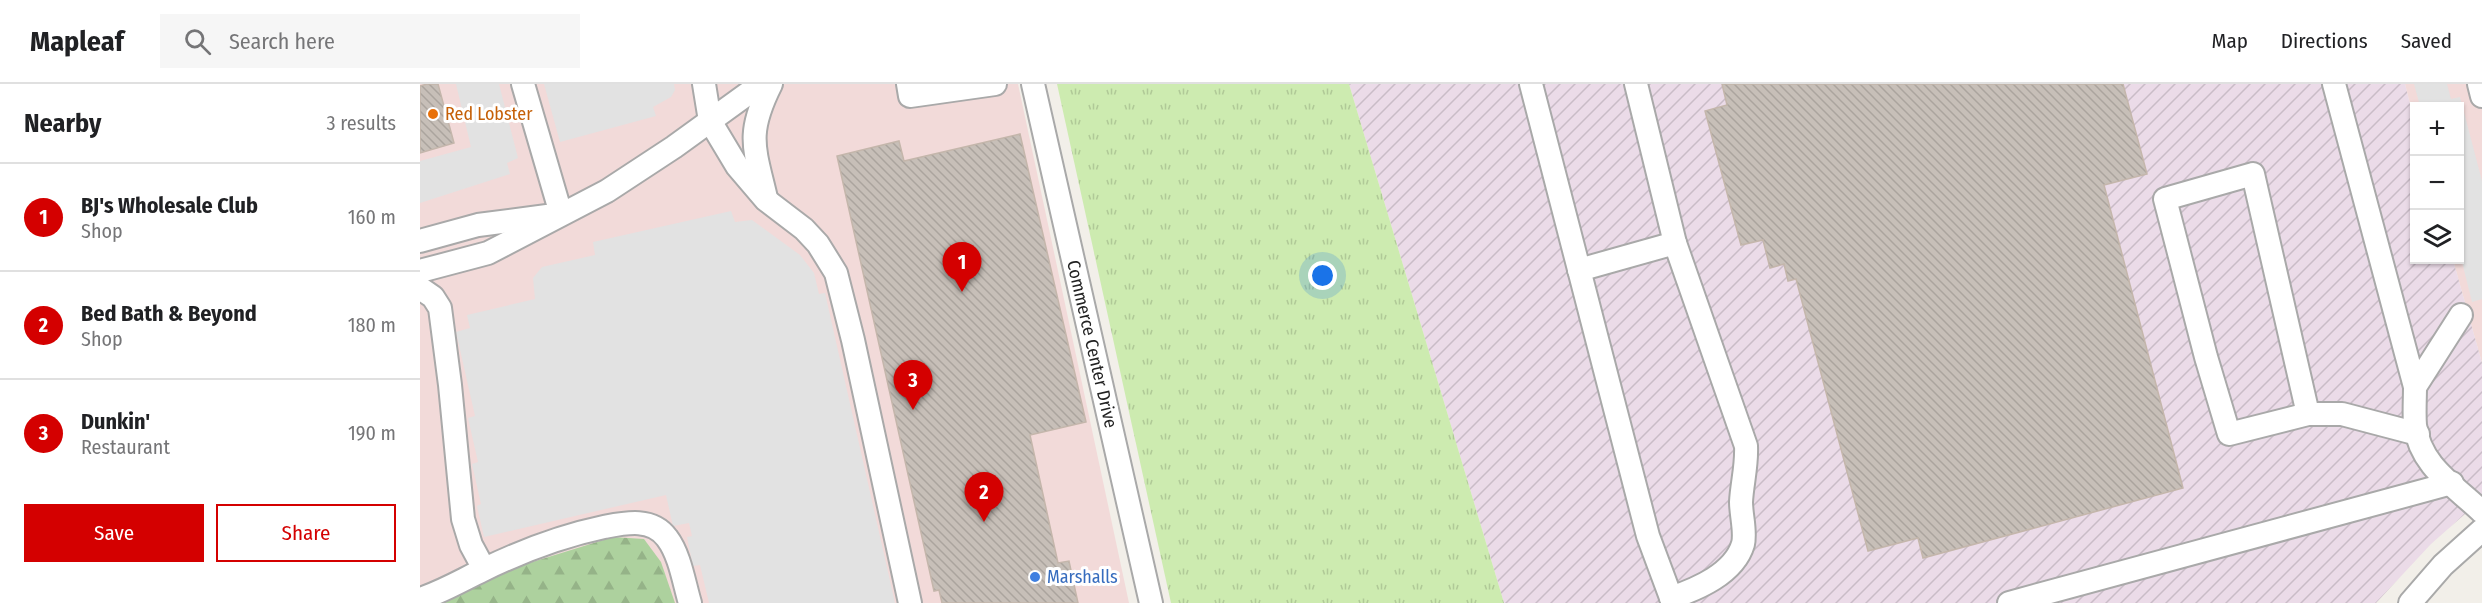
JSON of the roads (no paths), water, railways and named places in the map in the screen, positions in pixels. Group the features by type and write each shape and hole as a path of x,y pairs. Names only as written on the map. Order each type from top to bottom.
{"street":[{"path":"523,84 561,214"},
{"path":"704,84 710,121 737,166 766,200 804,229 818,244 836,273 910,603"},
{"path":"420,271 488,253 607,191 641,170 761,84"},
{"path":"766,200 754,144 754,126 771,84"},
{"path":"908,84 910,96 995,84"},
{"name":"Commerce Center Drive","path":"1033,84 1151,603"},
{"path":"1531,84 1648,536 1672,601 1700,589 1731,565 1743,544 1741,502 1747,464 1746,447 1675,243 1636,84"},
{"path":"2334,84 2415,387 2415,425 2424,455 2431,465 2482,512"},
{"path":"2479,84 2482,96"},
{"path":"2308,414 2253,174 2165,198 2206,357 2229,434 2308,414 2342,414 2418,434"},
{"path":"420,241 478,225 561,214"},
{"path":"1579,270 1675,243"},
{"path":"420,288 433,297 440,308 463,519 471,545 484,569"},
{"path":"2415,387 2461,315"},
{"path":"2009,603 2452,483"},
{"path":"420,599 540,544 569,534 631,522 644,523 668,538 690,603"},
{"path":"2409,603 2443,566 2482,530"}],"place":[{"name":"Red Lobster","path":"433,114"},
{"name":"BJ's Wholesale Club","path":"962,292"},
{"name":"Dunkin'","path":"913,410"},
{"name":"Bed Bath & Beyond","path":"984,522"},
{"name":"Marshalls","path":"1035,577"}]}
